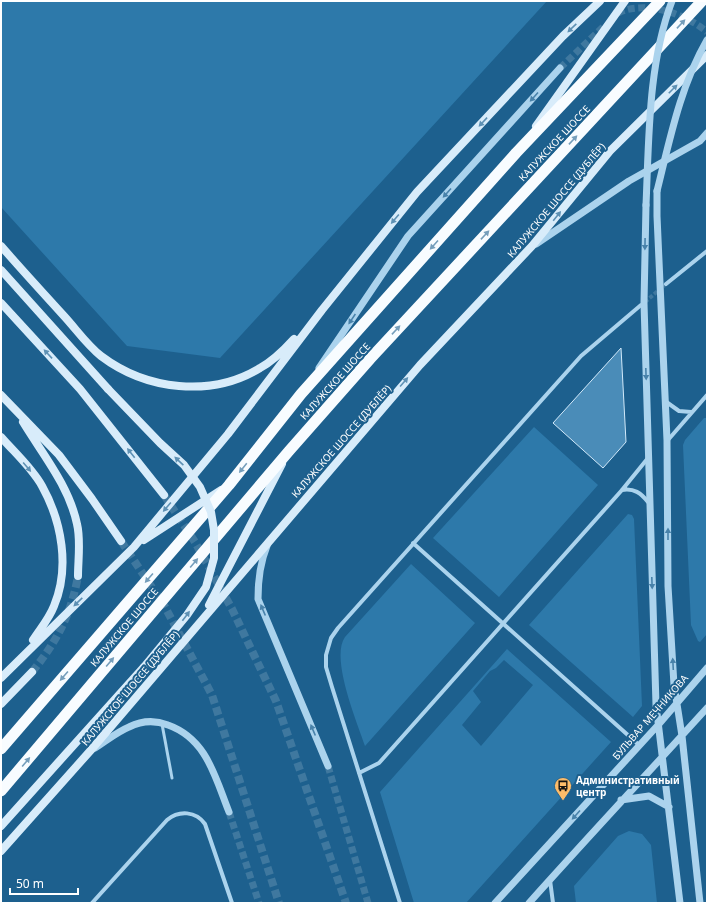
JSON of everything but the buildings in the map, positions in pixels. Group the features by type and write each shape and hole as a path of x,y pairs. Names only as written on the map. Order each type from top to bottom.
{"highway":[{"name":"КАЛУЖСКОЕ ШОССЕ","path":"1,750 229,485 301,394 516,153 660,1"},
{"name":"КАЛУЖСКОЕ ШОССЕ","path":"1,791 289,451 370,359 702,1"}],"main road":[{"path":"1,678 134,547 228,434 322,310 417,192 563,36 600,1"},
{"path":"516,153 625,1"},
{"name":"КАЛУЖСКОЕ ШОССЕ (ДУБЛЁР)","path":"1,851 91,750 420,365 532,246 610,151 707,55"},
{"path":"1,246 100,355 126,371 168,386 201,387 221,384 260,369 278,355 322,310"},
{"path":"1,270 108,389 160,443 184,465 200,487 211,512 214,530 214,558 206,587 187,615 144,667 1,826"},
{"path":"1,303 80,389 164,495"},
{"path":"1,394 59,455 92,498 121,541"},
{"path":"14,408 58,477 67,494 78,525 78,576"},
{"path":"1,437 42,485 58,523 62,549 60,590 54,607 22,656"},
{"path":"201,620 232,565 289,451"},
{"path":"134,547 229,485"},
{"path":"1,704 32,672"}],"street":[{"path":"672,1 663,24 654,85 648,153 644,303 648,502 656,705 664,757 680,903"},
{"path":"700,903 682,736 676,702 668,586 667,440 657,216 658,191 678,105 696,59 707,40"},
{"path":"301,394 408,236 560,68"},
{"path":"532,246 629,181 700,140 707,133"},
{"path":"666,284 707,251"},
{"path":"400,903 326,667 327,650 331,638 338,628 413,543 581,356 641,305"},
{"path":"667,440 707,395"},
{"path":"665,401 679,411 691,412"},
{"path":"359,773 380,763 622,490 648,458"},
{"path":"622,490 632,489 638,492 648,502"},
{"path":"270,540 261,559 258,582 258,599 328,766"},
{"path":"413,543 639,746"},
{"name":"БУЛЬВАР МЕЧНИКОВА","path":"495,903 659,724 676,702 707,668"},
{"path":"529,903 621,800 664,757 707,708"},
{"path":"91,750 129,726 146,721 161,722 178,729 191,736 202,749 210,764 229,812"},
{"path":"621,800 649,796 669,807"},
{"path":"92,903 167,820 176,814 186,813 195,815 205,824 232,903"},
{"path":"550,879 553,903"}],"lane":[{"path":"161,722 172,778"}],"shaded area":[{"path":"1,1 547,1 220,358 127,346 1,207"},
{"path":"704,418 707,418 707,634 700,642 698,641 691,625 683,445 685,440"},
{"path":"534,427 598,485 499,597 433,538"},
{"path":"628,514 632,515 634,519 642,706 633,717 529,625"},
{"path":"411,564 475,623 365,746 346,690 341,660 341,647 345,637"},
{"path":"507,649 611,742 466,903 414,903 380,792","holes":["504,660 533,685 481,746 462,725 481,702 473,691 490,671 496,668"]},
{"path":"629,831 642,834 651,845 657,903 576,903 574,886 618,836"}],"tunnel":[{"path":"618,13 628,9 640,8 664,10 687,19 707,32"},
{"path":"560,68 603,27"},
{"path":"645,302 666,284"},
{"path":"164,495 195,542 232,609 276,701 346,903"},
{"path":"121,541 165,607 212,695 279,903"},
{"path":"32,672 41,661 62,627 71,603 78,576"},
{"path":"328,766 368,903"},
{"path":"229,812 259,903"}],"place":[{"name":"Административный центр","path":"563,801"}]}
